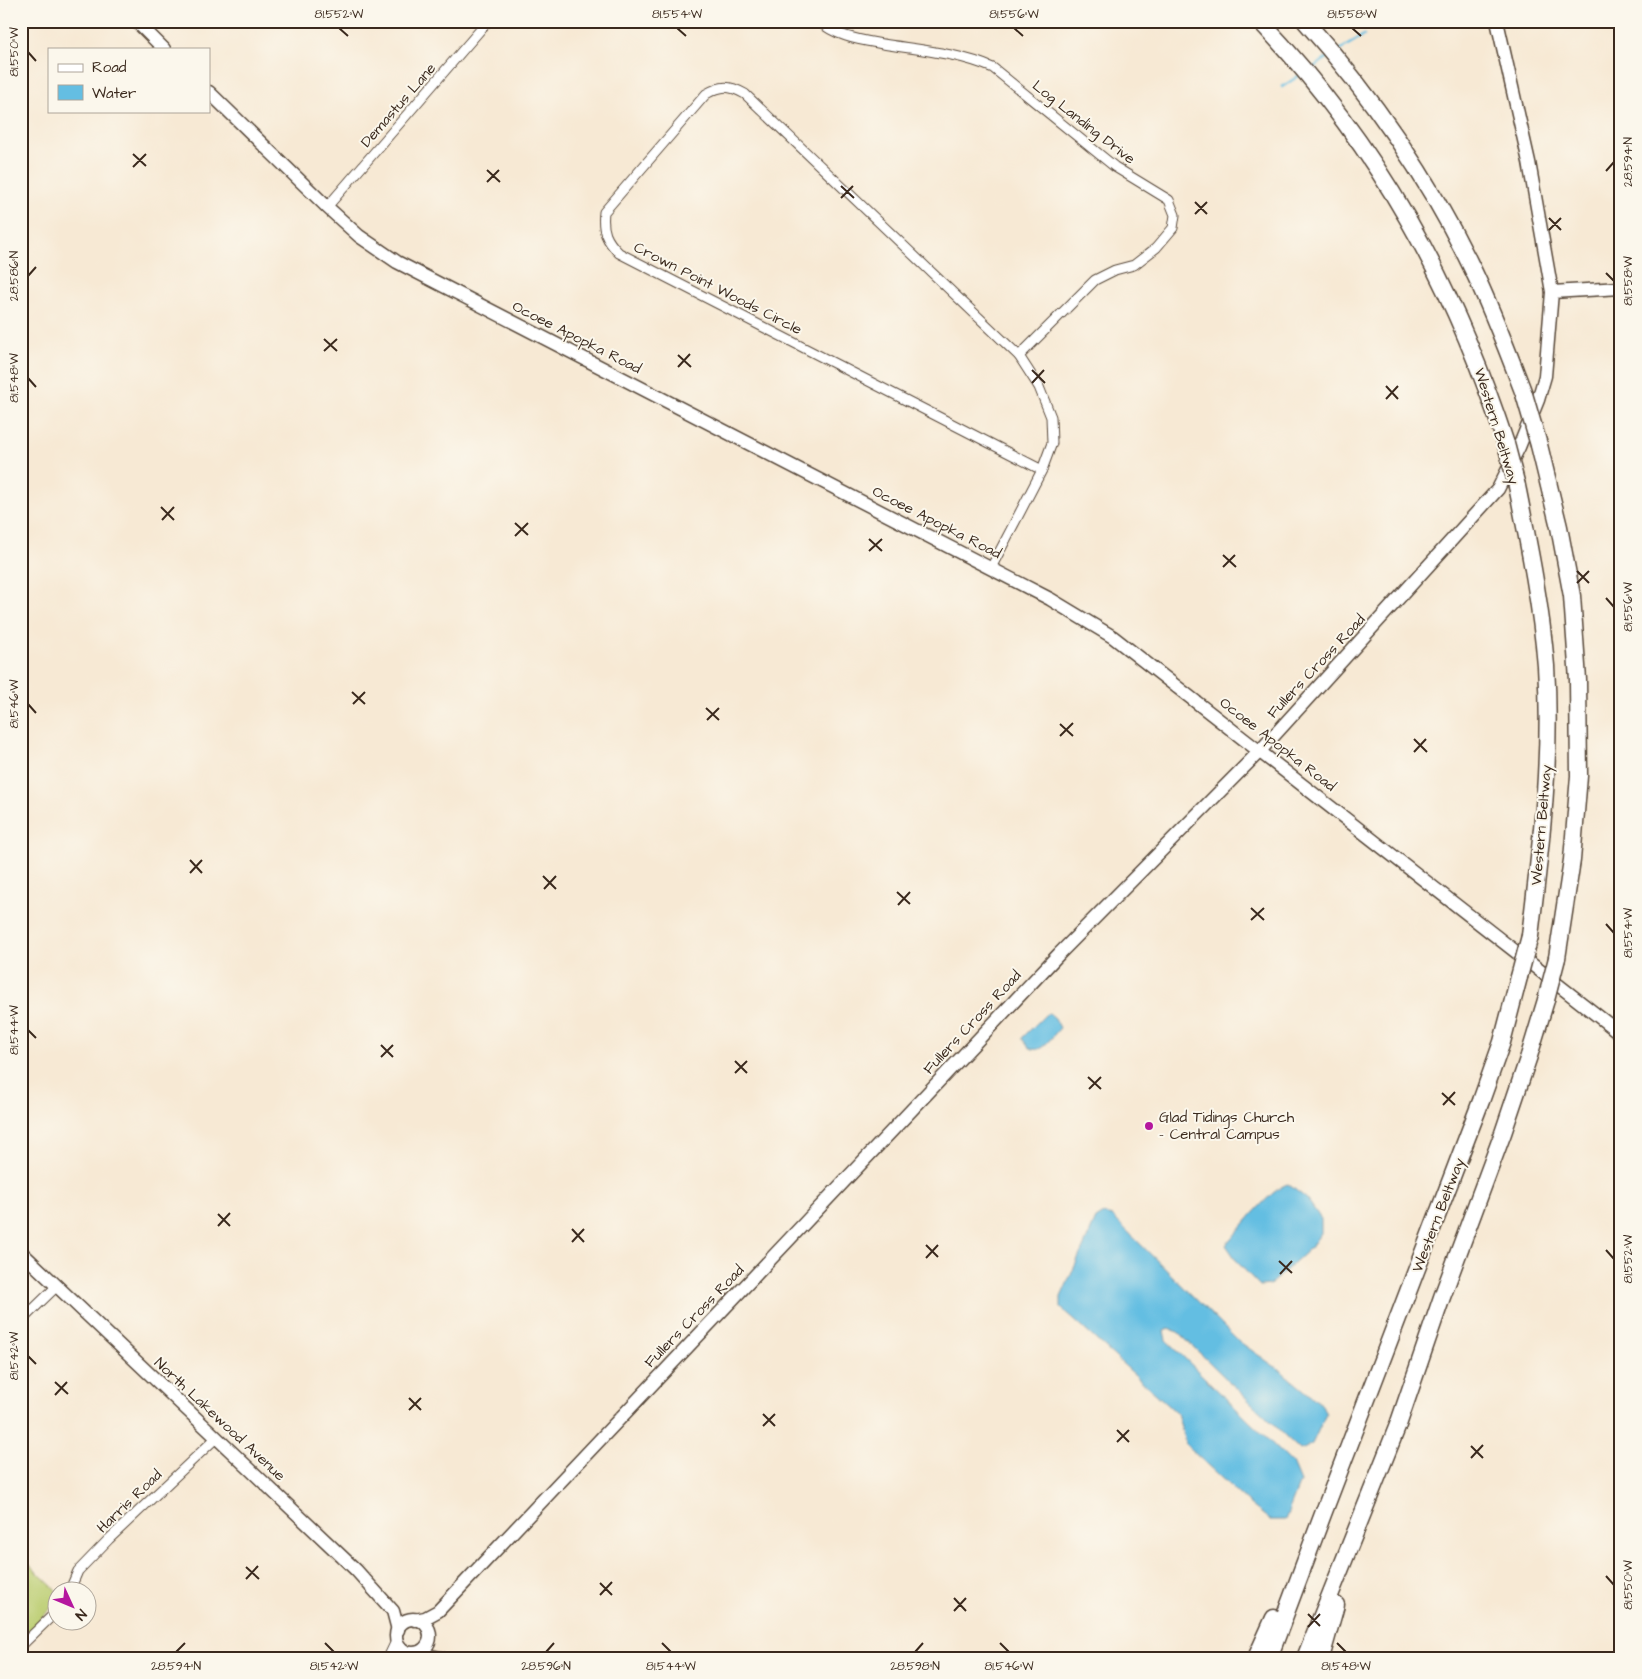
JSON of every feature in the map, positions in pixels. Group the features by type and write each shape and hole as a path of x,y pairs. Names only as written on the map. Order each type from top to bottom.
{"highway":[{"name":"Western Beltway","path":"1260,21 1294,56 1324,92 1379,169 1412,223 1436,268 1463,326 1512,445 1517,486 1537,587 1546,667 1547,744 1543,828 1530,936 1502,1042 1269,1658"},
{"name":"Western Beltway","path":"1305,21 1351,76 1388,126 1419,173 1452,229 1485,297 1524,394 1539,445 1559,527 1572,596 1578,680 1579,776 1574,841 1557,958 1546,1000 1512,1107 1442,1297 1398,1425 1305,1658"},
{"path":"1320,1658 1398,1425"},
{"path":"1256,1658 1322,1514"}],"street":[{"path":"136,21 163,48"},
{"name":"Demastus Lane","path":"327,207 488,21"},
{"name":"Log Landing Drive","path":"819,21 837,34 844,36 974,59 993,68 1115,167 1168,200 1175,215 1173,228 1156,248 1134,265 1115,270 1095,280 1019,356"},
{"name":"Fullers Cross Road","path":"413,1620 425,1618 438,1611 1059,954 1260,751 1498,489 1512,445 1538,400 1545,376 1552,292 1529,162 1497,21"},
{"name":"Crown Point Woods Circle","path":"991,568 1042,470 1052,443 1051,416 1038,387 1019,356 745,94 732,87 717,88 706,94 604,212 602,225 608,242 619,253 1042,470"},
{"name":"Ocoee Apopka Road","path":"210,93 327,207 374,247 419,274 991,568 1078,614 1113,637 1621,1034"},
{"path":"1552,292 1621,288"},
{"name":"North Lakewood Avenue","path":"21,1252 356,1570 393,1611 413,1620"},
{"path":"21,1321 57,1286"},
{"name":"Harris Road","path":"73,1582 78,1571 108,1539 216,1438"},
{"name":"North Lakewood Avenue","path":"393,1611 397,1634"},
{"name":"Fullers Cross Road","path":"430,1636 431,1626 438,1611"},
{"path":"21,1646 48,1620"},
{"path":"388,1658 401,1625 413,1620 424,1624 434,1646 443,1658"},
{"path":"397,1634 401,1648 409,1654 443,1658"},
{"path":"409,1654 425,1648 430,1636"}],"green space":[{"path":"21,1557 48,1583 48,1611 21,1639"}],"water":[{"path":"1049,1013 1055,1018 1060,1028 1043,1047 1033,1049 1022,1038"},
{"path":"1288,1184 1307,1199 1321,1219 1321,1233 1310,1248 1270,1285 1260,1286 1239,1264 1226,1245 1264,1201 1281,1187"},
{"path":"1104,1214 1112,1216 1237,1340 1281,1371 1322,1405 1326,1414 1312,1444 1300,1450 1178,1332 1169,1329 1164,1331 1166,1340 1292,1463 1300,1482 1285,1520 1270,1520 1247,1502 1186,1445 1177,1413 1061,1308 1061,1297 1096,1219"}],"waterway":[{"path":"1338,51 1364,35"},
{"path":"1311,69 1329,57"},
{"path":"1282,87 1300,75"}],"place":[{"name":"Glad Tidings Church - Central Campus","path":"1149,1126"}]}
